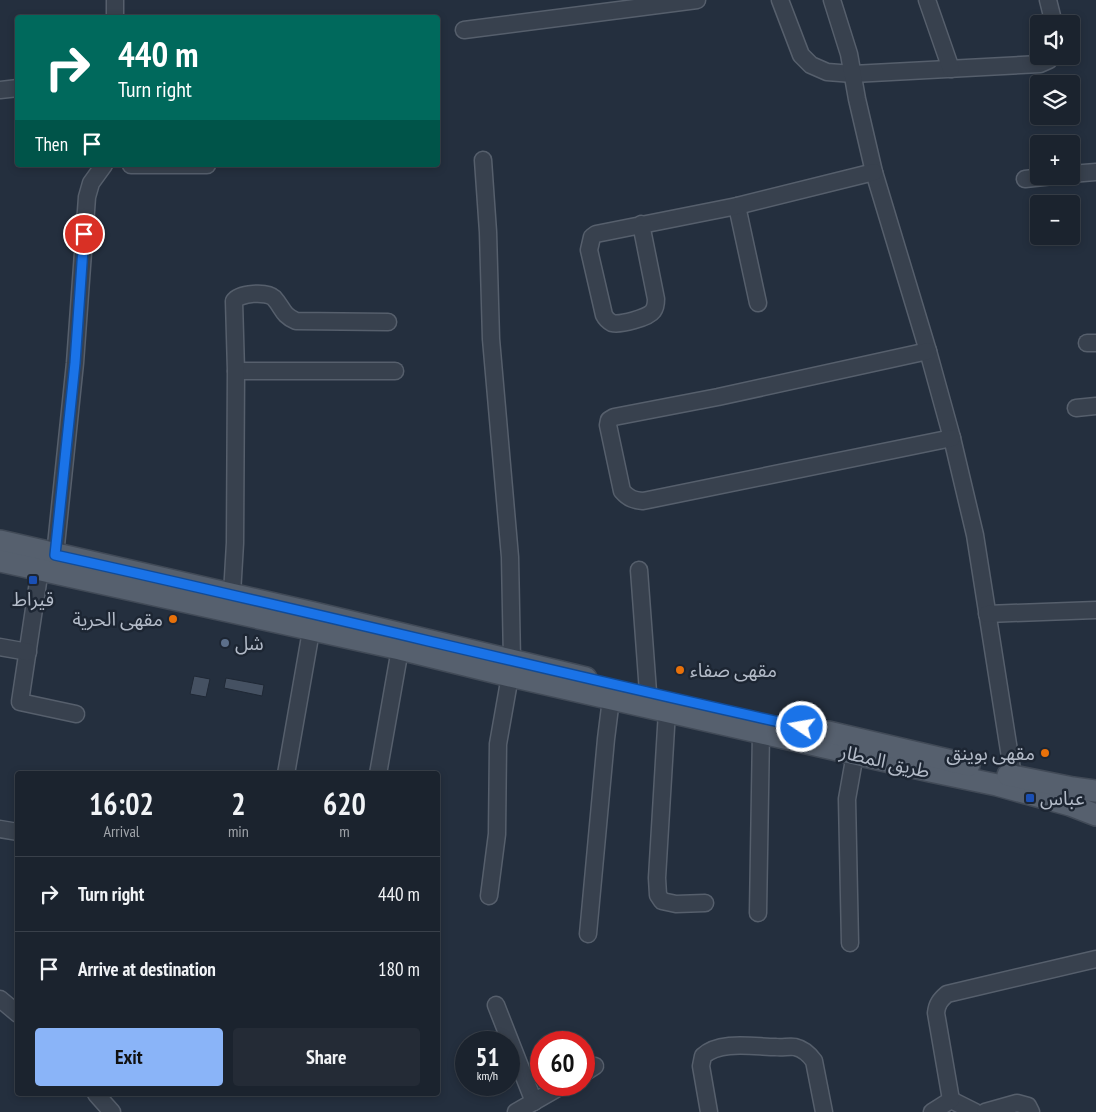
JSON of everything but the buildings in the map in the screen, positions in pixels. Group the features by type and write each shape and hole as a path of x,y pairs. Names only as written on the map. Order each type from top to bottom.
{"main road":[{"name":"طريق المطار","path":"0,541 48,562 311,631 400,649 648,692 907,750 1013,776 1096,791"},
{"name":"طريق المطار","path":"0,561 48,562 232,594 511,669 611,699 997,785 1070,805 1096,815"}],"street":[{"path":"115,0 115,15"},
{"path":"464,30 697,0"},
{"path":"780,0 801,55 812,65 827,72 853,74 1030,65"},
{"path":"832,0 849,54 857,99 874,172 928,351 952,438 975,535 1013,776"},
{"path":"928,0 951,69"},
{"path":"1048,0 1052,15"},
{"path":"0,90 15,88"},
{"path":"483,160 488,232 491,339 510,557 511,669 498,744 497,834 489,896"},
{"path":"76,714 20,702 28,652 48,562 75,363 87,197 91,183 103,167"},
{"path":"641,224 656,299 655,305 651,313 618,324 607,320 604,315 589,250 592,237 600,232 641,224 737,206 874,172"},
{"path":"1080,173 1096,172"},
{"path":"1025,179 1030,178"},
{"path":"737,206 758,303"},
{"path":"232,594 235,543 236,371 234,301 242,295 270,295 288,318 296,321 388,322"},
{"path":"928,351 718,397 614,417 610,420 608,426 622,491 633,500 643,501 952,438"},
{"path":"236,371 395,371"},
{"path":"1076,408 1096,406"},
{"path":"639,570 648,692"},
{"path":"987,614 1096,610"},
{"path":"287,771 311,631"},
{"path":"0,647 28,652"},
{"path":"379,771 400,649"},
{"path":"588,934 611,699"},
{"path":"667,711 658,839 658,895 662,901 676,904 705,903"},
{"path":"758,913 761,732"},
{"path":"850,943 847,799 855,754"},
{"path":"0,829 15,832"},
{"path":"951,1100 936,1013 937,1004 941,999 947,994 1096,959"},
{"path":"0,999 15,1012"},
{"path":"496,1006 534,1102"},
{"path":"709,1112 701,1066 703,1056 714,1049 751,1045 770,1047 794,1046 809,1054 814,1061 824,1112"},
{"path":"98,1096 110,1111"},
{"path":"516,1112 544,1096"},
{"path":"932,1112 951,1100"},
{"path":"951,1100 975,1112"},
{"path":"985,1112 1018,1103 1028,1106 1031,1112"}],"place":[{"name":"قيراط","path":"33,580"},
{"name":"مقهى الحرية","path":"173,619"},
{"name":"شل","path":"225,643"},
{"name":"مقهى صفاء","path":"680,670"},
{"name":"مقهى بوينق","path":"1045,753"},
{"name":"عباس","path":"1030,798"}],"route":[{"path":"84,234 75,363 55,555 284,606 512,661 802,727"}]}
